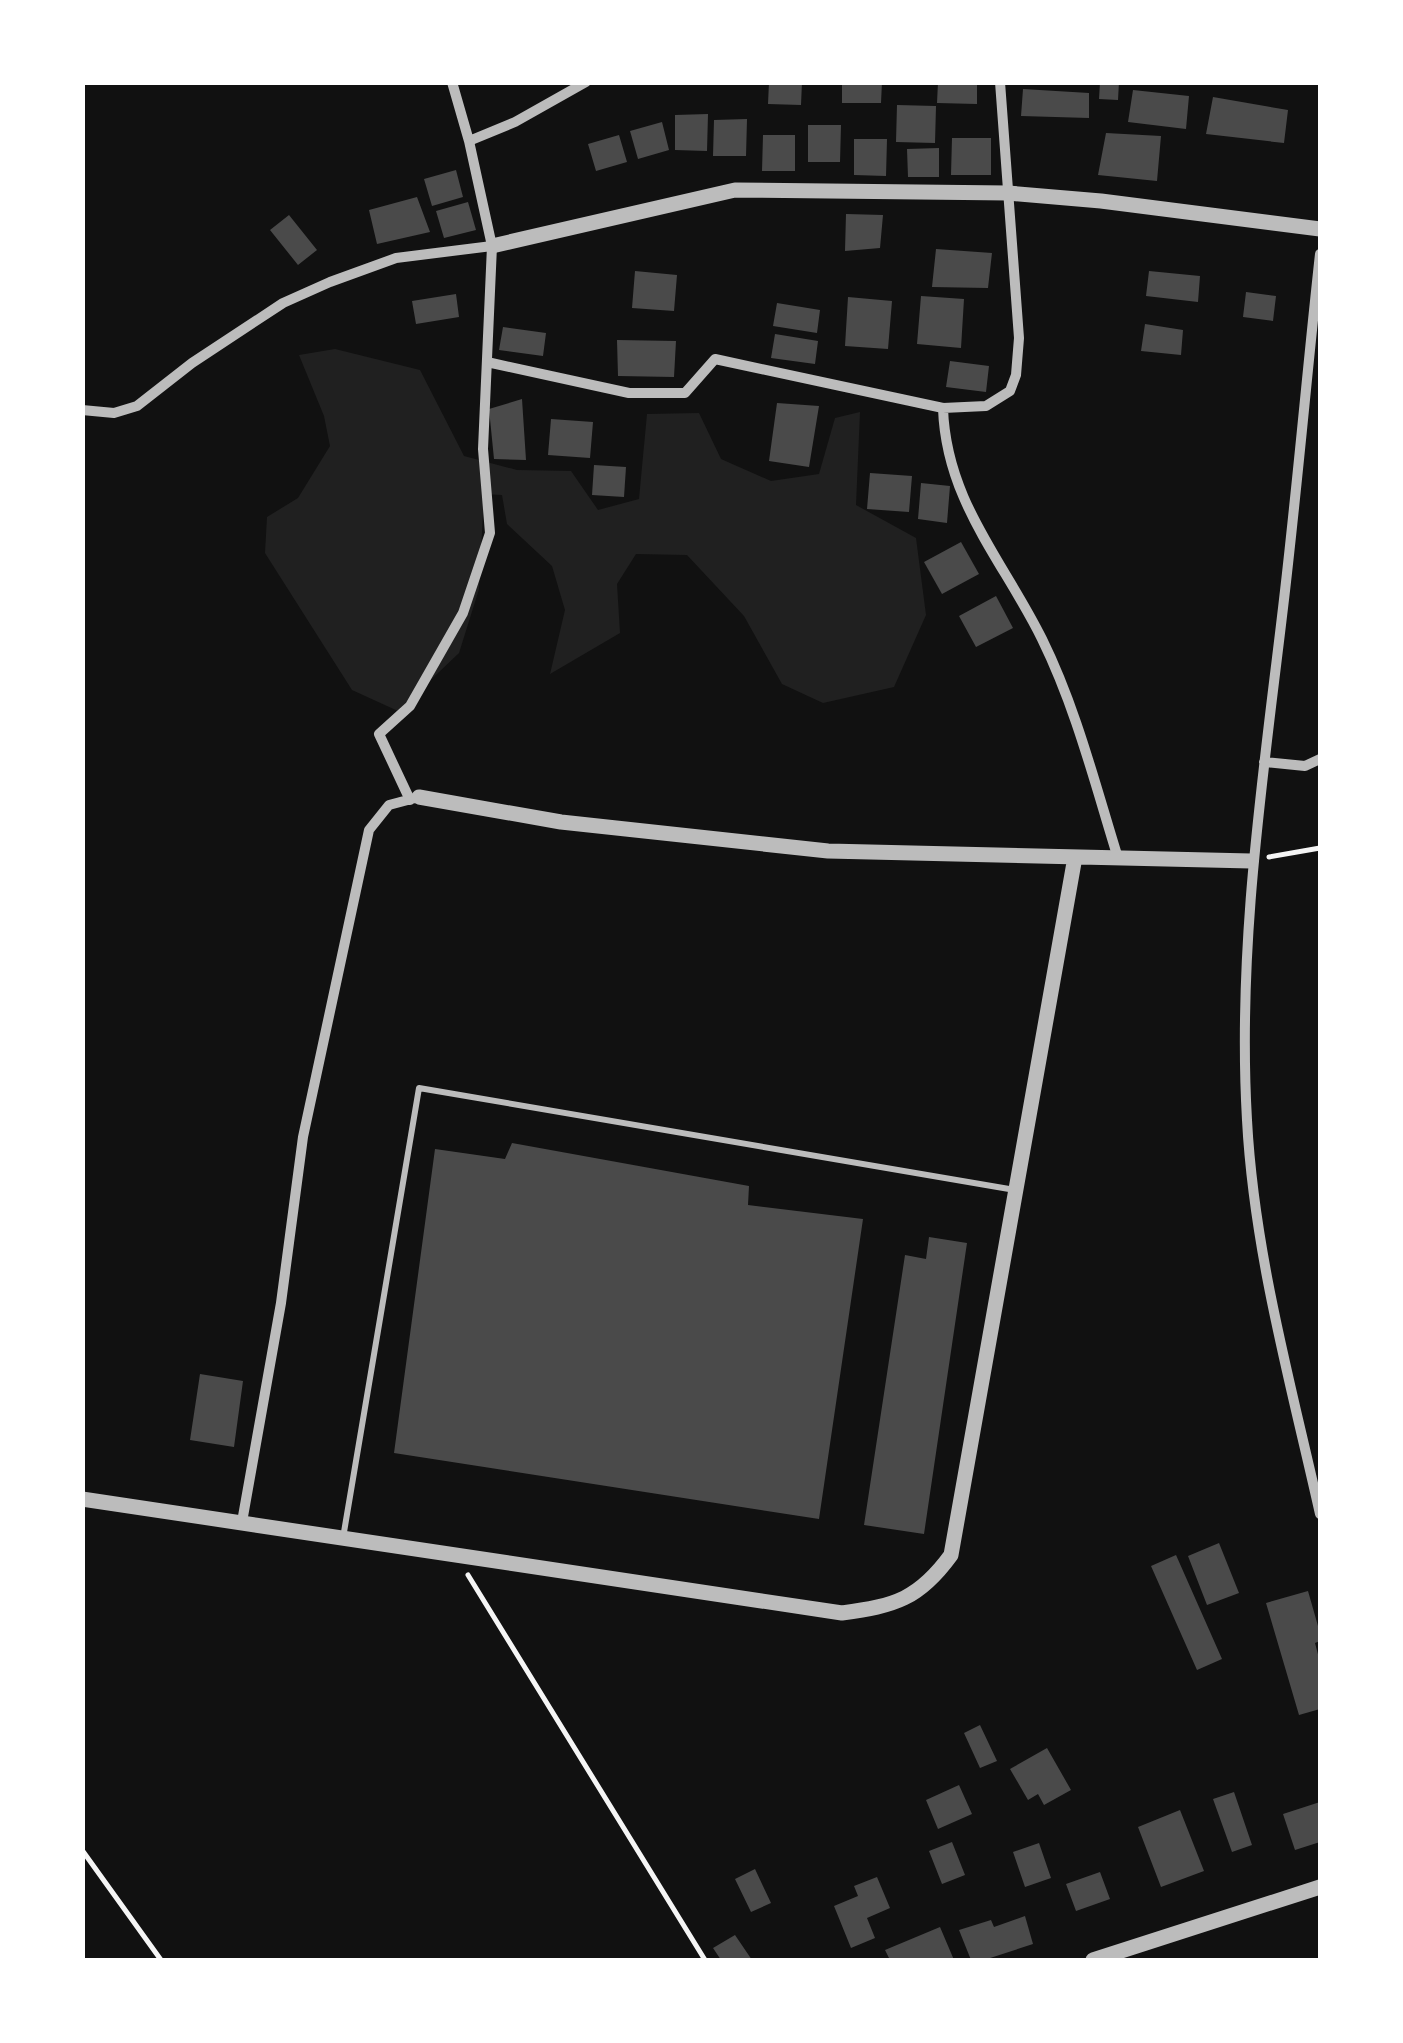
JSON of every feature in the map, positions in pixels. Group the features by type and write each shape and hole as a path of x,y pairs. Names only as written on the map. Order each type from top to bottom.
{"street":[{"path":"414,799 379,734 410,706 463,613 490,533 483,449 492,246 470,141 452,82"},
{"path":"470,141 515,122 586,82"},
{"path":"487,362 629,393 685,393 715,359 943,408 986,406 1010,391 1016,375 1019,338 1000,82"},
{"path":"82,410 114,413 137,406 192,363 268,313 330,282 396,258 492,246 735,190 1008,193 1101,200 1320,229"},
{"path":"1320,254 1251,861 1244,959 1246,1120 1258,1216 1274,1314 1320,1514"},
{"path":"943,408 944,436 960,496 1041,638 1068,699 1118,858"},
{"path":"1264,762 1304,766 1320,759"},
{"path":"242,1522 281,1303 304,1137 351,906 369,830 390,805 414,799 560,822 828,851 1251,861"},
{"path":"82,1500 842,1613 890,1606 919,1591 936,1577 952,1554 1076,857"},
{"path":"1093,1960 1320,1887"}],"lane":[{"path":"343,1538 419,1088 1016,1191"}],"path":[{"path":"1251,861 1320,848"},
{"path":"457,1556 704,1960"},
{"path":"82,1850 160,1960"}],"shaded area":[{"path":"335,349 420,370 464,456 517,470 571,471 598,510 639,499 647,414 699,413 721,459 771,481 819,474 835,418 860,412 856,505 916,538 926,615 894,687 823,703 782,684 744,616 687,555 636,554 617,584 620,633 550,674 565,610 552,566 507,524 502,495 484,494 479,589 459,653 398,711 352,690 265,553 267,517 298,498 330,446 324,416 299,355"}],"building":[{"path":"769,82 802,82 801,105 768,104"},
{"path":"842,82 882,82 881,103 842,103"},
{"path":"938,82 977,82 977,104 937,103"},
{"path":"1100,82 1119,82 1118,100 1099,99"},
{"path":"1023,89 1089,93 1089,118 1021,116"},
{"path":"1133,90 1189,96 1186,129 1128,122"},
{"path":"1213,97 1288,110 1284,143 1206,134"},
{"path":"897,105 936,106 935,143 896,142"},
{"path":"708,114 707,151 675,150 675,115"},
{"path":"747,119 746,156 713,156 714,120"},
{"path":"662,122 669,150 638,159 630,131"},
{"path":"808,125 841,125 840,162 808,162"},
{"path":"1106,133 1161,136 1157,181 1098,175"},
{"path":"619,135 627,162 596,171 588,144"},
{"path":"763,135 795,135 795,171 762,171"},
{"path":"952,138 991,138 991,175 951,175"},
{"path":"854,139 887,139 886,176 854,175"},
{"path":"939,148 939,177 908,177 907,149"},
{"path":"456,170 463,197 432,206 424,179"},
{"path":"417,197 430,232 377,244 369,210"},
{"path":"468,202 476,230 444,238 436,211"},
{"path":"846,214 883,215 880,248 845,251"},
{"path":"289,215 317,250 298,265 270,230"},
{"path":"936,249 992,253 988,288 932,287"},
{"path":"635,271 677,275 674,311 632,308"},
{"path":"1149,271 1200,276 1198,302 1146,296"},
{"path":"1246,292 1276,296 1273,321 1243,317"},
{"path":"456,294 459,317 416,324 412,301"},
{"path":"921,296 964,299 961,348 917,344"},
{"path":"848,297 892,301 888,349 845,346"},
{"path":"777,303 820,310 817,333 773,326"},
{"path":"1145,324 1183,330 1181,355 1141,351"},
{"path":"503,327 546,333 543,356 499,350"},
{"path":"775,334 818,341 815,364 771,358"},
{"path":"617,340 676,341 674,377 618,376"},
{"path":"950,361 989,366 986,392 946,387"},
{"path":"522,399 526,460 494,459 489,409"},
{"path":"777,403 819,406 809,467 769,461"},
{"path":"551,419 593,422 590,458 548,455"},
{"path":"594,465 626,467 624,497 592,495"},
{"path":"870,473 912,476 909,512 867,509"},
{"path":"921,483 950,486 947,523 918,519"},
{"path":"961,542 979,574 942,594 924,562"},
{"path":"996,596 1013,628 976,647 959,616"},
{"path":"512,1143 749,1186 748,1205 863,1219 819,1519 394,1453 435,1149 505,1159"},
{"path":"929,1237 967,1243 924,1534 864,1525 905,1255 926,1259"},
{"path":"200,1374 243,1381 234,1447 190,1440"},
{"path":"1219,1543 1239,1593 1207,1605 1188,1556"},
{"path":"1176,1555 1222,1659 1197,1670 1151,1566"},
{"path":"1308,1591 1320,1633 1320,1641 1315,1643 1320,1662 1320,1709 1299,1715 1266,1603"},
{"path":"980,1725 997,1761 980,1768 964,1733"},
{"path":"1047,1748 1071,1790 1044,1805 1038,1794 1028,1800 1010,1769"},
{"path":"959,1785 972,1814 938,1829 926,1800"},
{"path":"1234,1792 1252,1845 1232,1852 1213,1799"},
{"path":"1320,1802 1320,1842 1295,1850 1283,1814"},
{"path":"1180,1810 1204,1871 1161,1887 1138,1827"},
{"path":"952,1842 965,1875 942,1884 929,1851"},
{"path":"1039,1843 1051,1878 1025,1887 1013,1852"},
{"path":"755,1869 771,1903 751,1912 735,1879"},
{"path":"1100,1872 1110,1899 1076,1911 1066,1884"},
{"path":"877,1877 890,1908 867,1918 875,1938 851,1948 834,1906 858,1896 854,1886"},
{"path":"1025,1916 1033,1944 984,1960 971,1960 959,1930 991,1920 994,1927"},
{"path":"940,1927 954,1960 890,1960 885,1950"},
{"path":"735,1935 752,1960 721,1960 713,1948"}]}
